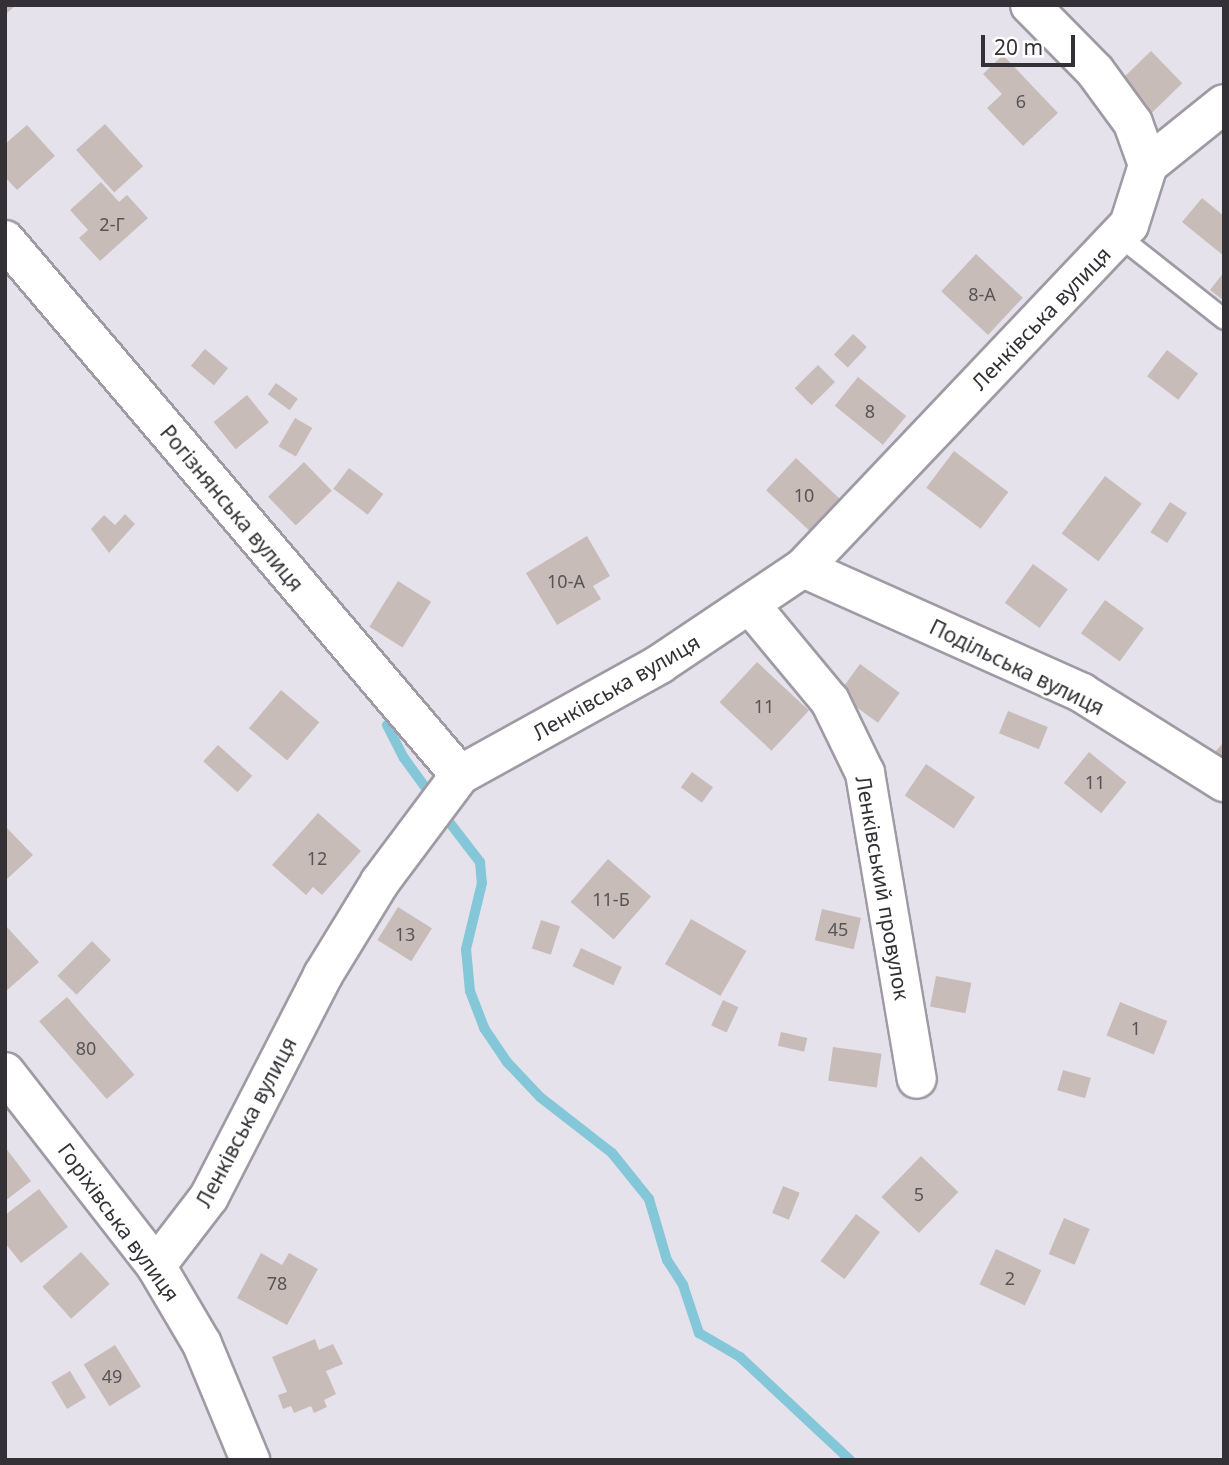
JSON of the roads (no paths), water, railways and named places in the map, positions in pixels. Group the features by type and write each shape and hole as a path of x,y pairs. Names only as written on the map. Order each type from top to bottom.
{"street":[{"path":"1030,5 1103,82 1133,123 1148,165 1224,104"},
{"name":"Ленківська вулиця","path":"156,1266 209,1196 323,975 380,882 460,775 660,664 751,606 803,568 1119,236 1142,196 1148,165"},
{"name":"Рогізнянська вулиця","path":"5,240 460,775"},
{"name":"Подільська вулиця","path":"803,568 1082,693 1224,782"},
{"name":"Ленківський провулок","path":"751,606 831,701 865,773 917,1079"},
{"name":"Горіхівська вулиця","path":"5,1072 98,1186 156,1266 202,1344 250,1460"}],"lane":[{"path":"1119,236 1224,319"}],"waterway":[{"path":"387,725 404,758 433,798"},
{"path":"443,814 480,862 482,883 466,949 470,991 484,1028 507,1062 540,1097 612,1153 649,1199 667,1260 683,1285 699,1333 740,1357 850,1460"}]}
